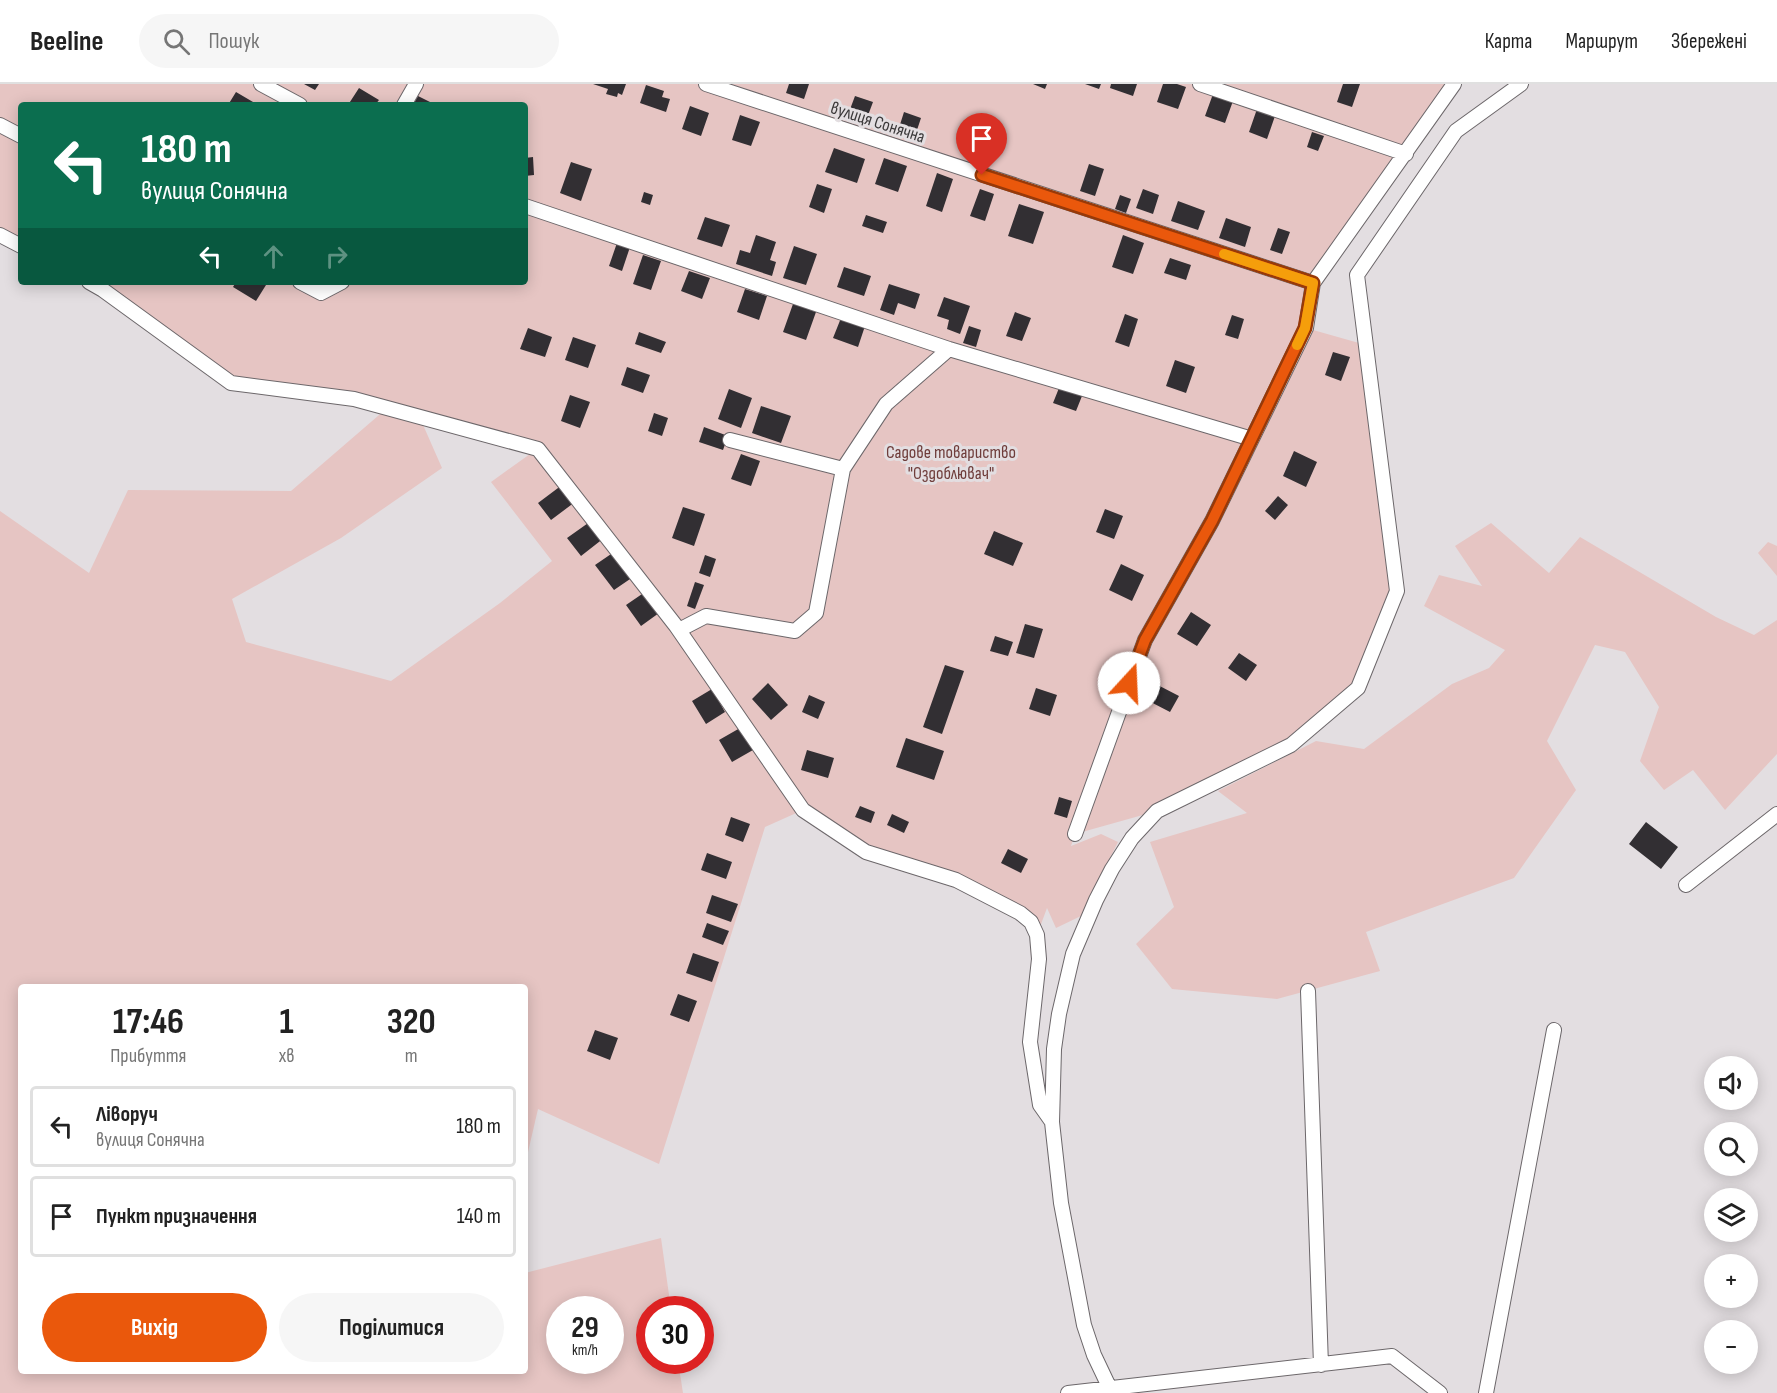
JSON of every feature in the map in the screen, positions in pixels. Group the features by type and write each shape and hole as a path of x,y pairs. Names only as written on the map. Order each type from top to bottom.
{"street":[{"path":"261,84 294,102"},
{"path":"406,102 416,84"},
{"path":"1200,84 1406,154"},
{"path":"1075,834 1145,640 1212,521 1305,328 1313,283 1454,84"},
{"path":"1111,1391 1094,1355 1084,1325 1061,1203 1052,1122 1054,1049 1059,1014 1071,962 1082,930 1112,869 1132,838 1157,812 1291,745 1358,688 1397,591 1357,275 1456,131 1521,84"},
{"name":"вулиця Сонячна","path":"714,85 1313,283"},
{"path":"0,125 18,134"},
{"path":"528,207 949,350 1252,439"},
{"path":"0,235 18,244"},
{"path":"94,285 231,383 354,399 538,448 680,630 802,810 866,852 956,880 1020,913 1030,922 1037,935 1039,959 1030,1042 1040,1105 1052,1122"},
{"path":"680,630 706,616 795,631 816,613 843,469 886,404 949,350"},
{"path":"730,440 843,469"},
{"path":"1686,885 1777,814"},
{"path":"1308,991 1321,1365"},
{"path":"1485,1393 1554,1030"},
{"path":"1068,1393 1111,1391 1392,1356 1440,1393"}],"green space":[{"name":"Садове товариство \"Оздоблювач\"","path":"0,84 1454,84 1313,283 1306,328 1366,345 1397,591 1358,688 1291,745 1157,811 1075,834 1071,846 1101,834 1118,842 1081,916 1056,928 1047,908 1037,935 1031,922 956,880 866,852 803,810 765,827 659,1164 538,1109 528,1152 528,984 18,984 18,1374 528,1374 528,1272 661,1238 669,1296 636,1296 636,1374 680,1374 683,1393 0,1393 0,511 89,573 128,490 291,491 386,409 231,383 93,285 528,285 528,102 18,102 18,244 0,235","holes":["420,418 537,449 491,482 552,561 500,603 391,681 246,642 232,599 341,538 442,468"]},
{"path":"1491,523 1549,573 1580,537 1716,617 1754,635 1777,620 1777,754 1725,810 1693,770 1664,790 1640,761 1659,707 1625,652 1595,645 1547,741 1576,790 1514,878 1366,932 1380,971 1277,999 1172,989 1136,944 1174,907 1150,842 1247,813 1218,791 1316,741 1364,749 1452,684 1489,668 1505,650 1424,606 1439,575 1482,586 1455,546"},
{"path":"1768,542 1777,546 1777,576 1758,553"}],"building":[{"path":"304,84 319,84 315,90"},
{"path":"593,84 626,84 622,95 618,93 617,97 606,94 608,89"},
{"path":"789,84 809,84 804,99 786,93"},
{"path":"1033,84 1047,84 1045,89"},
{"path":"1085,84 1101,84 1099,89"},
{"path":"1111,84 1137,84 1133,96 1110,88"},
{"path":"1163,84 1177,84 1186,87 1178,109 1157,102"},
{"path":"1343,84 1360,84 1352,107 1337,102"},
{"path":"646,85 664,91 662,97 670,99 666,112 640,103"},
{"path":"359,88 379,100 377,102 350,102"},
{"path":"236,92 253,102 230,102"},
{"path":"1213,94 1233,101 1225,123 1205,116"},
{"path":"418,96 430,102 415,102"},
{"path":"855,96 873,102 864,126 846,120"},
{"path":"690,106 709,113 701,136 682,129"},
{"path":"1257,109 1275,116 1267,139 1249,132"},
{"path":"904,112 921,118 914,139 897,134"},
{"path":"740,115 760,122 751,146 732,140"},
{"path":"1312,132 1324,136 1318,151 1307,147"},
{"path":"834,148 865,159 857,183 825,172"},
{"path":"533,157 534,175 528,176 528,158"},
{"path":"884,158 907,166 898,192 875,184"},
{"path":"571,162 592,169 581,201 560,193"},
{"path":"1089,164 1104,169 1095,196 1080,191"},
{"path":"937,173 953,179 942,212 926,206"},
{"path":"817,184 832,189 824,213 809,207"},
{"path":"980,189 994,194 985,221 970,216"},
{"path":"1143,189 1159,195 1153,214 1136,208"},
{"path":"644,192 653,195 650,205 641,202"},
{"path":"1120,195 1131,199 1126,213 1115,209"},
{"path":"1178,201 1205,211 1198,230 1171,221"},
{"path":"1019,204 1044,212 1033,244 1008,236"},
{"path":"866,215 887,222 883,233 862,226"},
{"path":"705,217 730,225 722,247 697,239"},
{"path":"1226,218 1251,227 1245,247 1219,238"},
{"path":"1278,228 1290,232 1282,254 1270,250"},
{"path":"756,235 776,242 770,260 776,262 772,276 736,264 740,250 750,253"},
{"path":"1123,235 1144,243 1133,274 1112,267"},
{"path":"618,240 631,244 622,271 609,266"},
{"path":"794,246 817,254 806,285 783,278"},
{"path":"643,255 661,261 651,290 633,284"},
{"path":"1170,258 1191,265 1186,280 1164,273"},
{"path":"844,267 871,276 864,296 837,287"},
{"path":"689,271 710,278 702,299 681,291"},
{"path":"889,284 920,294 915,309 898,303 894,315 880,310"},
{"path":"234,285 266,285 256,301 233,287"},
{"path":"745,289 767,296 759,320 737,312"},
{"path":"944,297 970,306 960,334 947,329 949,320 937,316"},
{"path":"793,304 816,312 806,340 783,332"},
{"path":"1015,312 1031,318 1022,341 1006,336"},
{"path":"1125,314 1138,319 1129,347 1115,342"},
{"path":"1232,315 1244,319 1238,339 1225,335"},
{"path":"841,318 865,326 858,347 833,338"},
{"path":"969,326 981,330 976,347 963,343"},
{"path":"528,328 552,337 545,357 520,349"},
{"path":"639,332 666,342 661,353 635,344"},
{"path":"573,337 596,345 588,368 565,360"},
{"path":"1333,352 1350,357 1341,381 1325,375"},
{"path":"1175,360 1195,367 1186,393 1166,386"},
{"path":"627,367 650,375 643,393 621,385"},
{"path":"1059,388 1082,396 1076,411 1053,403"},
{"path":"729,389 752,398 741,428 718,419"},
{"path":"570,395 590,402 580,428 561,421"},
{"path":"761,406 791,416 781,443 752,433"},
{"path":"654,413 668,418 662,436 648,431"},
{"path":"704,427 728,436 723,450 699,442"},
{"path":"1294,451 1317,462 1306,487 1283,476"},
{"path":"741,454 760,461 751,486 731,479"},
{"path":"562,485 575,502 551,520 538,503"},
{"path":"1278,496 1288,505 1275,520 1265,511"},
{"path":"683,507 705,514 694,546 672,538"},
{"path":"1105,509 1123,516 1114,539 1096,532"},
{"path":"591,521 604,538 581,556 567,538"},
{"path":"994,531 1023,543 1013,566 984,554"},
{"path":"614,552 633,577 614,590 595,565"},
{"path":"705,555 716,559 710,577 699,573"},
{"path":"1121,564 1144,575 1132,601 1109,590"},
{"path":"695,582 704,585 695,609 687,606"},
{"path":"645,592 659,613 641,626 626,605"},
{"path":"1191,612 1211,625 1197,646 1177,634"},
{"path":"1025,624 1043,629 1034,658 1016,653"},
{"path":"995,636 1013,642 1008,656 990,651"},
{"path":"1239,653 1257,665 1246,681 1228,668"},
{"path":"1108,664 1122,669 1115,687 1102,682"},
{"path":"945,665 964,671 942,734 923,727"},
{"path":"1150,681 1179,696 1170,712 1141,697"},
{"path":"768,683 788,705 771,720 752,699"},
{"path":"1036,688 1057,695 1050,716 1029,709"},
{"path":"712,689 725,712 706,724 692,701"},
{"path":"809,695 825,702 818,719 802,712"},
{"path":"740,728 753,750 732,762 719,740"},
{"path":"906,738 944,751 934,780 896,767"},
{"path":"807,750 834,758 828,778 801,770"},
{"path":"1059,797 1072,801 1067,818 1054,814"},
{"path":"860,806 875,812 871,823 855,817"},
{"path":"892,814 909,822 904,833 887,825"},
{"path":"731,817 750,824 743,842 725,835"},
{"path":"1646,822 1678,847 1661,869 1629,844"},
{"path":"1008,849 1028,859 1021,873 1001,863"},
{"path":"707,853 732,862 726,879 701,870"},
{"path":"712,895 738,904 731,922 706,913"},
{"path":"707,923 729,931 723,945 702,937"},
{"path":"693,953 719,962 712,982 686,973"},
{"path":"678,994 697,1001 689,1022 670,1015"},
{"path":"595,1030 618,1038 610,1060 587,1051"}],"slow traffic":[{"path":"1224,254 1313,283 1305,328 1297,345"}],"route":[{"path":"982,175 1313,283 1305,328 1212,521 1145,640 1129,683"}]}
